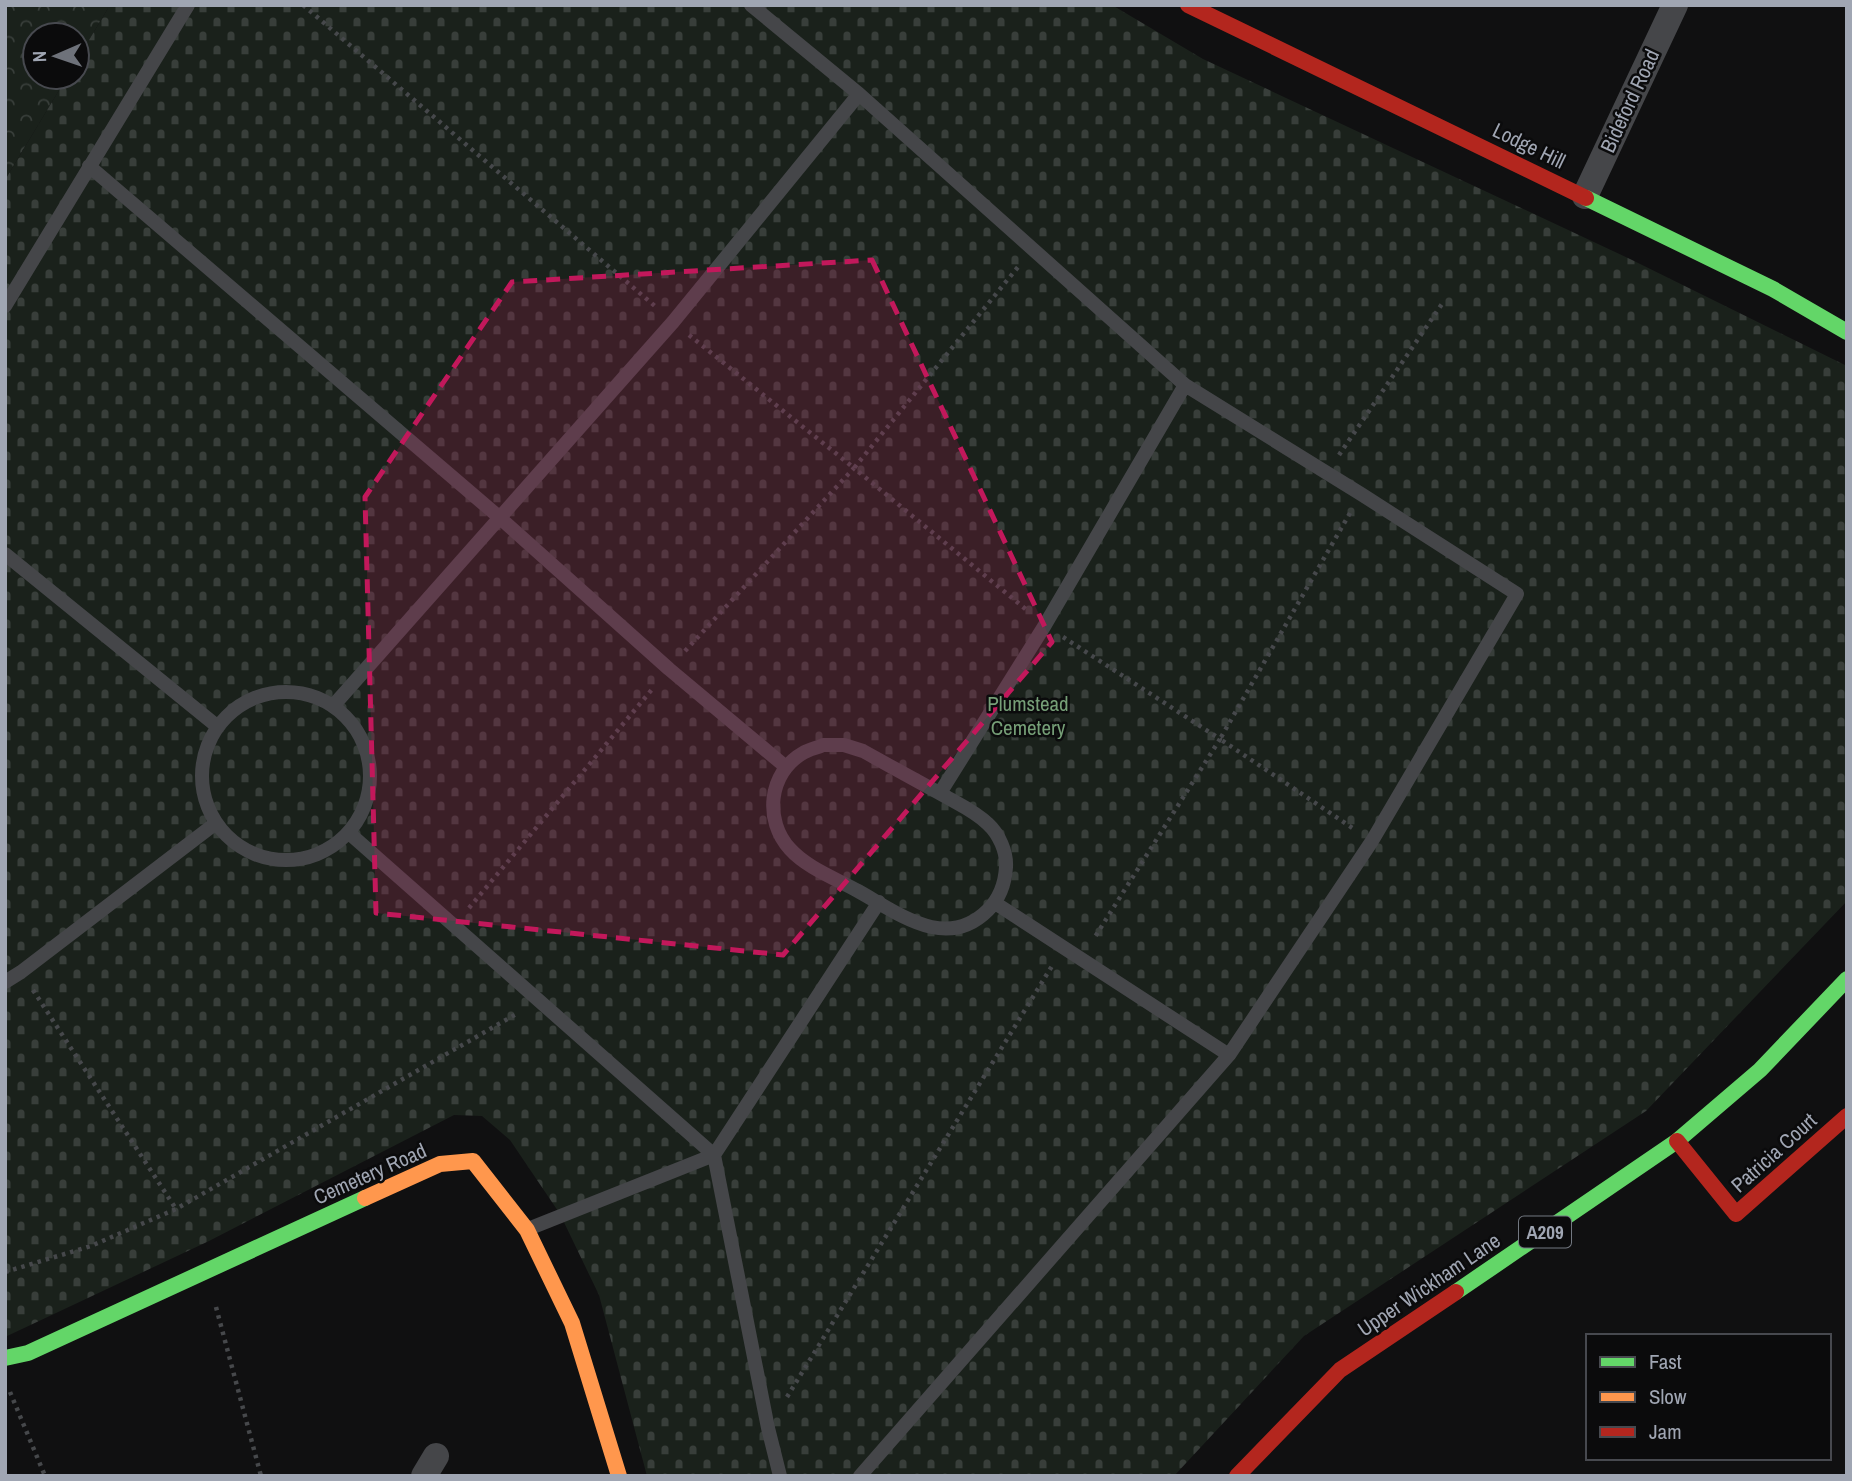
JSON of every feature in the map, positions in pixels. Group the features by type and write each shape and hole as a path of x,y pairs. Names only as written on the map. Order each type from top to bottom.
{"street":[{"name":"Lodge Hill","path":"1188,5 1773,289 1847,332"},
{"name":"Bideford Road","path":"1585,196 1675,5"},
{"name":"Upper Wickham Lane","path":"1237,1476 1339,1370 1677,1141 1760,1070 1847,979"},
{"name":"Patricia Court","path":"1677,1141 1736,1214 1847,1116"},
{"name":"Cemetery Road","path":"5,1358 29,1353 440,1164 473,1161 527,1230 572,1323 619,1476"}],"lane":[{"path":"5,306 188,5"},
{"path":"751,5 859,94 1185,385 1517,594 1372,841 1229,1055 860,1476"},
{"path":"333,706 673,322 859,94"},
{"path":"89,166 499,517 669,669 786,767"},
{"path":"940,793 1045,625 1185,385"},
{"path":"5,554 218,727"},
{"path":"284,692 310,695 333,706 354,726 367,752 370,780 364,809 349,833 329,849 305,859 280,861 255,855 233,842 216,823 205,800 202,775 206,750 218,727 235,709 258,697 284,692"},
{"path":"823,745 844,745 863,751 973,812 990,825 1001,843 1006,863 1004,884 995,903 980,918 960,927 939,929 919,924 809,863 791,851 778,834 773,818 776,786 786,767 803,753 823,745"},
{"path":"5,982 216,823"},
{"path":"349,833 714,1155 780,1476"},
{"path":"527,1230 714,1155 879,902"},
{"path":"995,903 1229,1055"}],"path":[{"path":"303,5 673,322 1045,625 1372,841"},
{"path":"455,925 669,669 853,468 1032,250"},
{"path":"1327,473 1444,301"},
{"path":"1082,958 1220,739 1361,494"},
{"path":"768,1428 1064,946"},
{"path":"21,972 176,1209"},
{"path":"5,1272 90,1246 176,1209 538,1002"},
{"path":"207,1272 261,1476"},
{"path":"5,1381 45,1476"}],"highlighted area":[{"path":"872,260 1052,642 783,955 376,913 365,497 512,282"}],"green space":[{"path":"5,5 110,5 91,37 91,21 21,21 21,91 59,91 5,180"},
{"name":"Plumstead Cemetery","path":"110,5 1112,5 1203,59 1630,259 1847,366 1847,901 1646,1111 1304,1336 1174,1476 647,1476 599,1295 560,1214 510,1140 482,1116 454,1115 209,1241 5,1337 5,180 59,91 91,91 91,37"}],"traffic: fast":[{"path":"1586,198 1773,289 1847,332"},
{"path":"1456,1292 1677,1141 1760,1070 1847,979"},
{"path":"5,1358 28,1353 365,1198"}],"traffic: slow":[{"path":"365,1198 440,1164 473,1161 527,1230 572,1323 619,1476"}],"traffic: jam":[{"path":"1188,5 1586,198"},
{"path":"1677,1141 1736,1214 1847,1116"},
{"path":"1237,1476 1340,1370 1456,1292"}]}
